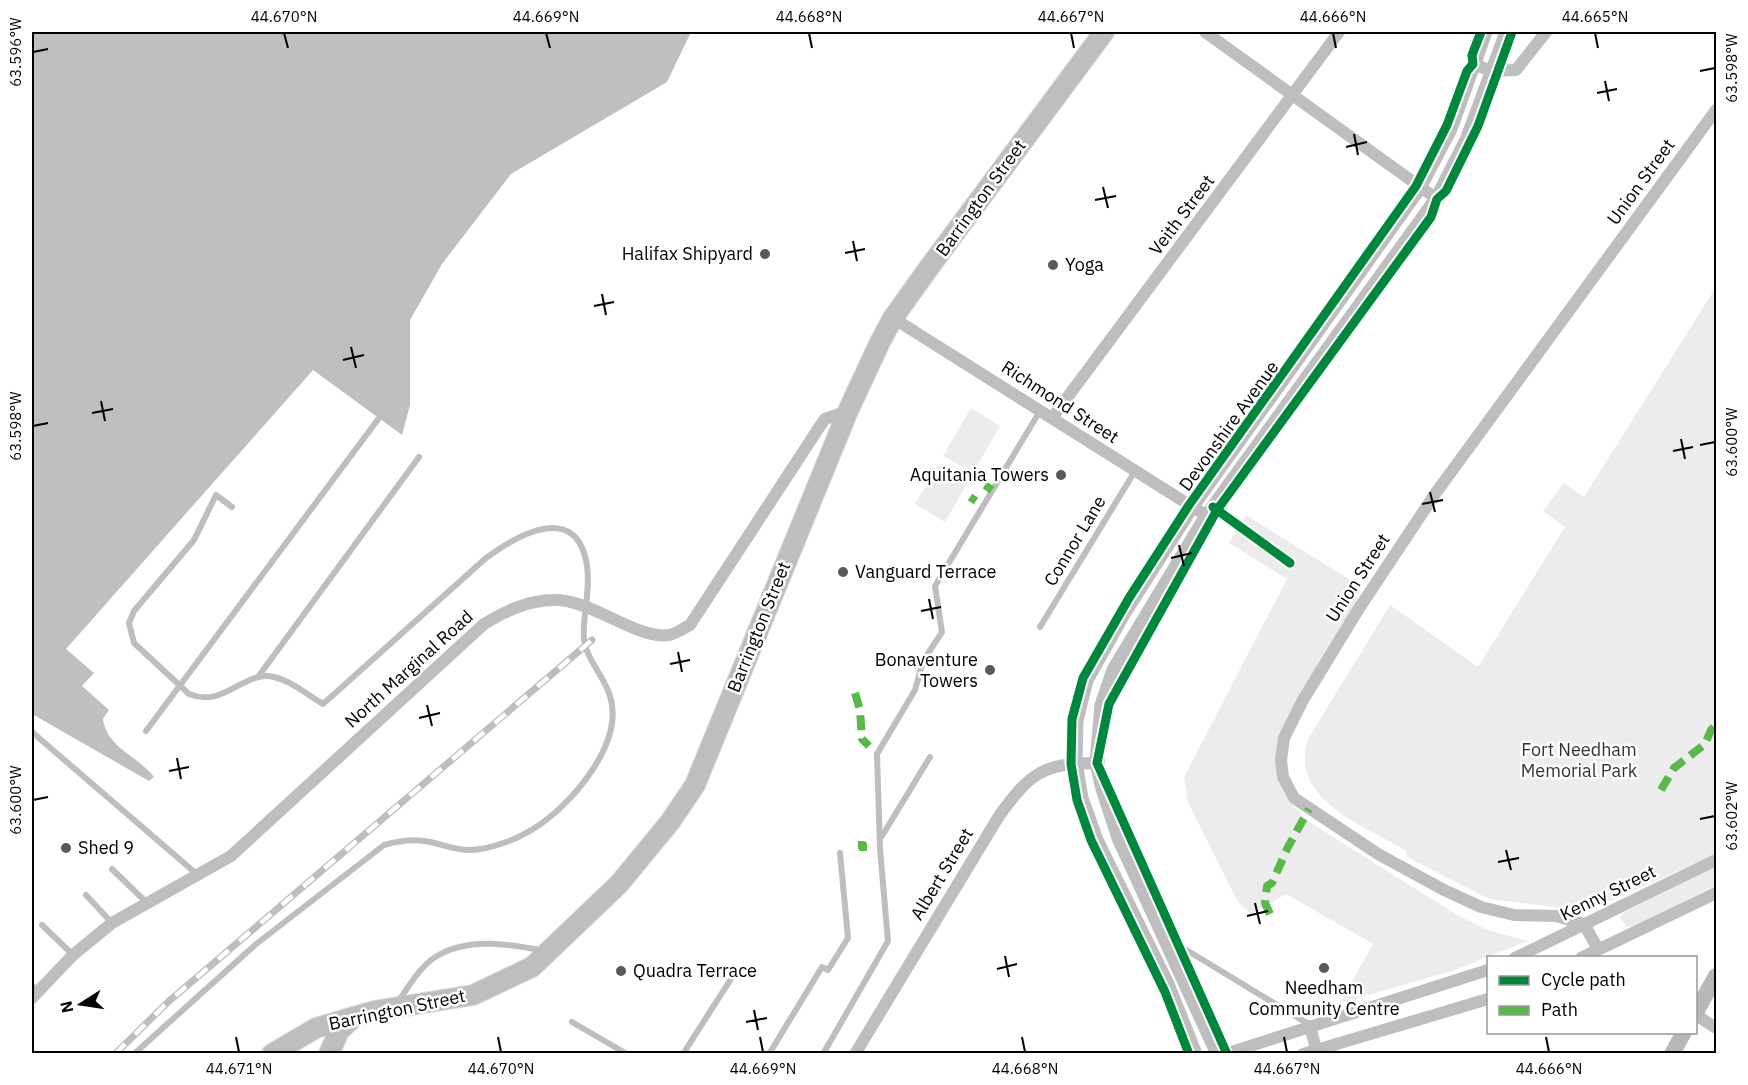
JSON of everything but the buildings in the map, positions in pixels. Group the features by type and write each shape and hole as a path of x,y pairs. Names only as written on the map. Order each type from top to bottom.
{"main road":[{"name":"Barrington Street","path":"272,1053 294,1048 316,1028 394,1008 473,995 532,967 619,884 670,822 695,785 848,411 893,318 1104,32"},
{"path":"1697,1010 1716,976"},
{"path":"329,1053 339,1031 356,1016"},
{"path":"1672,1053 1683,1034"}],"street":[{"path":"1205,32 1437,200"},
{"name":"Veith Street","path":"1052,418 1339,32"},
{"name":"Devonshire Avenue","path":"1195,1053 1167,984 1096,840 1081,798 1075,763 1076,720 1086,680 1123,614 1192,506 1419,188 1450,129 1485,32"},
{"name":"Devonshire Avenue","path":"1218,1053 1167,937 1119,838 1097,763 1102,705 1114,670 1207,516 1437,200 1467,140 1507,32"},
{"path":"1473,64 1492,71 1516,70 1546,32"},
{"name":"Union Street","path":"1584,924 1556,916 1514,915 1481,907 1443,890 1378,854 1294,798 1283,777 1281,760 1284,738 1298,708 1358,610 1435,494 1716,110"},
{"name":"Richmond Street","path":"893,318 1207,516"},
{"name":"North Marginal Road","path":"34,991 112,923 231,856 484,624 506,611 533,601 556,600 588,606 648,632 670,635 690,625 825,419 848,411"},
{"name":"Albert Street","path":"855,1053 1009,802 1036,775 1055,765 1097,763"},
{"name":"Kenny Street","path":"1517,956 1716,860"},
{"path":"1583,956 1716,893"},
{"path":"1584,924 1598,949"},
{"path":"1225,1053 1422,993 1487,970"},
{"path":"1302,1053 1487,999"},
{"path":"1697,1015 1716,1028"},
{"path":"1310,1026 1315,1051"}],"lane":[{"path":"823,1053 888,941 880,849 877,754 915,690 924,662 942,632 935,586 1040,411"},
{"path":"146,731 379,418"},
{"path":"258,677 419,457"},
{"name":"Connor Lane","path":"1040,627 1135,471"},
{"path":"134,1053 255,945 384,844 403,840 425,841 451,849 470,850 488,848 532,830 564,806 583,782 612,729 614,711 610,696 601,673 588,653 584,639 588,606 587,566 579,543 571,534 557,527 546,527 514,537 486,558 323,704 272,676 258,677 211,698 200,698 180,685 134,644 129,623 134,611 194,540 216,495 232,507"},
{"path":"32,732 199,876"},
{"path":"881,837 930,757"},
{"path":"769,1053 822,967 828,970 848,938 840,853"},
{"path":"112,868 147,903"},
{"path":"86,895 112,923"},
{"path":"42,925 73,955"},
{"path":"1167,937 1310,1026"},
{"path":"394,1008 424,967 439,955 466,947 492,943 547,952"},
{"path":"684,1053 736,971"},
{"path":"572,1022 627,1053"}],"green space":[{"name":"Fort Needham Memorial Park","path":"1716,287 1716,854 1599,906 1572,909 1489,899 1407,857 1405,850 1333,808 1319,794 1309,778 1305,760 1308,739 1390,605 1478,667 1565,527 1543,511 1564,483 1584,497"},
{"path":"971,408 1000,426 973,473 943,456"},
{"path":"938,466 967,484 945,522 915,504"},
{"path":"1246,515 1352,581 1346,590 1358,599 1278,741 1276,756 1279,783 1287,799 1306,820 1459,916 1488,930 1527,941 1452,971 1340,1003 1373,944 1286,894 1251,914 1238,902 1188,802 1184,777 1287,579 1229,543"},
{"path":"1716,867 1716,885 1637,925 1627,927 1620,918 1623,913"}],"shaded area":[{"path":"32,32 691,32 667,82 511,174 442,264 410,320 410,405 402,435 313,370 66,649 94,673 82,686 109,710 103,719 110,737 147,769 154,777 149,781 32,714"}],"railway":[{"path":"115,1054 168,1002 592,640"}],"marked path":[{"path":"985,485 992,490"},
{"path":"970,497 976,501"},
{"path":"855,693 860,710 862,739 869,746"},
{"path":"1661,790 1674,768 1705,744 1711,730 1716,725"},
{"path":"1270,914 1265,903 1267,886 1272,883 1309,809"},
{"path":"858,845 863,845 863,851"}],"cycle path":[{"path":"1189,1054 1165,992 1091,840 1077,800 1071,764 1072,719 1083,678 1129,598 1189,505 1416,186 1447,125 1467,71 1473,64 1472,55 1481,32"},
{"path":"1227,1054 1097,763 1109,704 1217,510 1431,217 1437,199 1446,191 1478,126 1512,32"},
{"path":"1213,507 1290,563"}],"place":[{"name":"Halifax Shipyard","path":"765,254"},
{"name":"Yoga","path":"1053,265"},
{"name":"Aquitania Towers","path":"1061,475"},
{"name":"Vanguard Terrace","path":"843,572"},
{"name":"Bonaventure Towers","path":"990,670"},
{"name":"Shed 9","path":"66,848"},
{"name":"Needham Community Centre","path":"1324,968"},
{"name":"Quadra Terrace","path":"621,971"}]}
